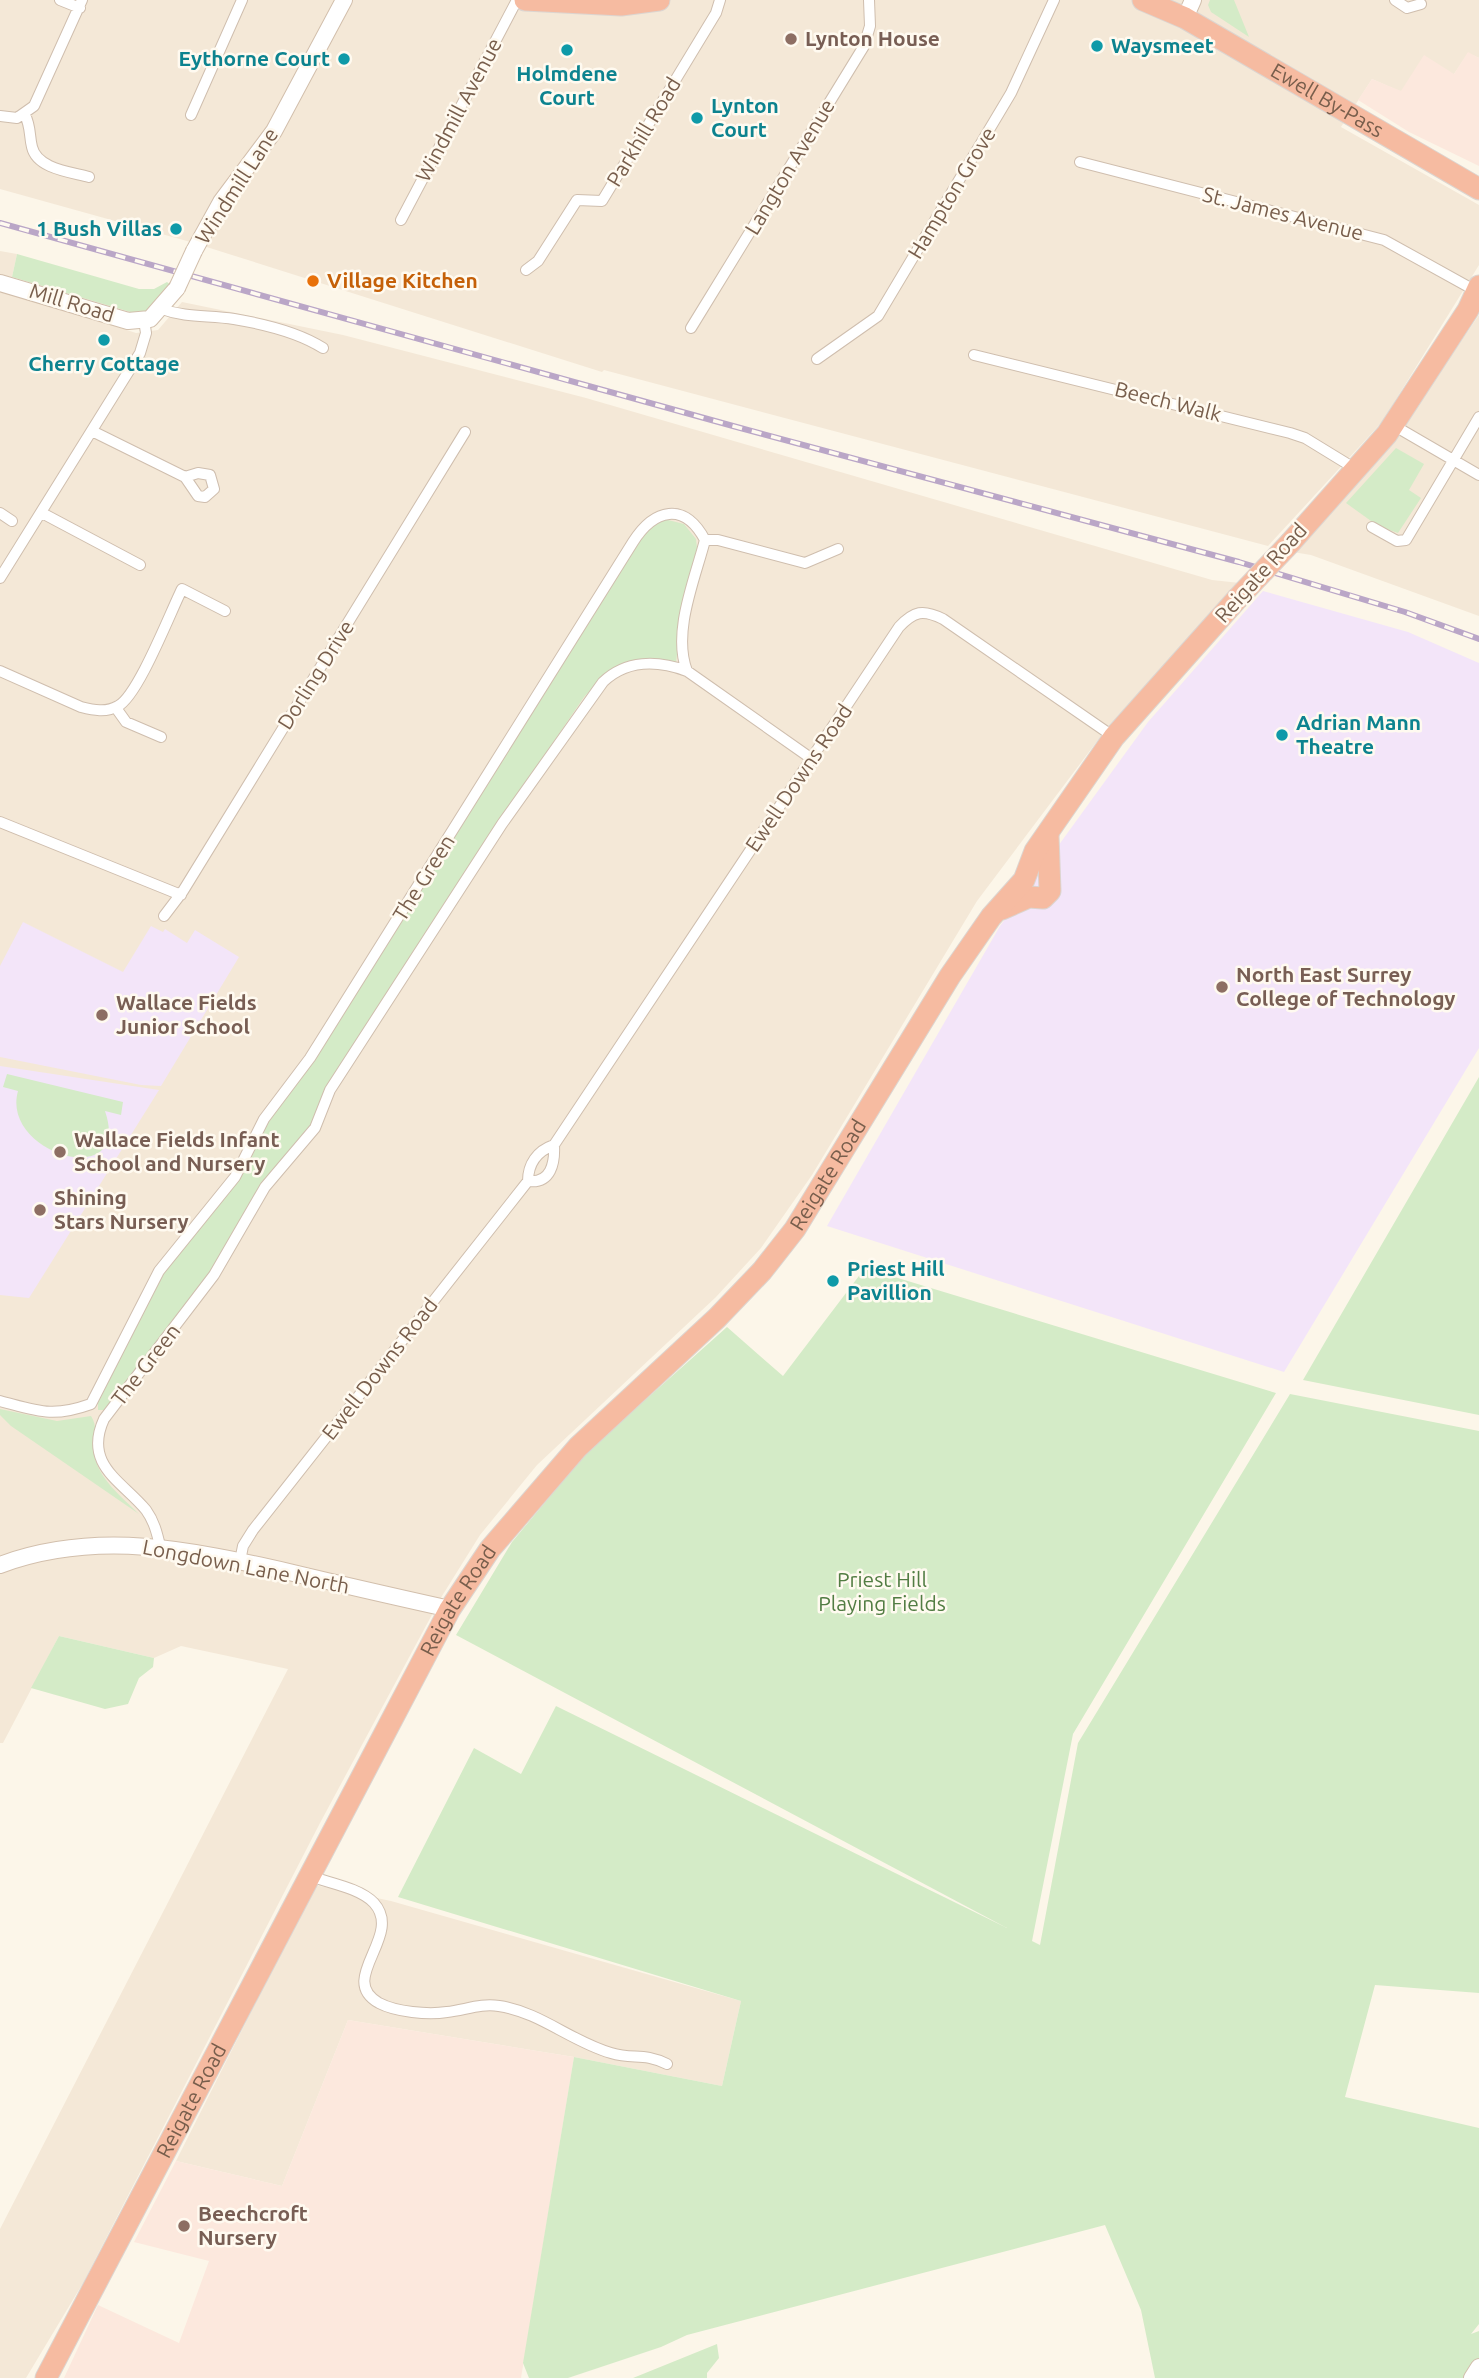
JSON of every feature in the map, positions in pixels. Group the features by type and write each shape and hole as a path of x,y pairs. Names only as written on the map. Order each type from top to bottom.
{"highway":[{"path":"537,1 621,5 659,0"},
{"name":"Ewell By-Pass","path":"1143,0 1189,9 1386,137 1477,184"},
{"name":"Reigate Road","path":"1026,884 1035,851 1114,737 1393,425 1475,297"},
{"name":"Reigate Road","path":"46,2378 450,1609 490,1549 578,1447 717,1318 762,1271 796,1229 929,1008 997,912 1040,872 1048,877 1048,832"}],"main road":[{"name":"Windmill Lane","path":"144,320 162,309 177,288 221,202 274,131 344,0"},
{"name":"Mill Road","path":"0,283 128,321 144,320"},
{"name":"Longdown Lane North","path":"0,1565 29,1554 76,1545 160,1546 240,1561 450,1609"},
{"path":"1472,2378 1479,2367"}],"street":[{"path":"0,116 25,115 39,97 81,4 60,0"},
{"path":"191,115 242,0"},
{"name":"Windmill Avenue","path":"401,220 517,0"},
{"name":"Parkhill Road","path":"526,270 538,261 577,200 602,201 716,13 720,0"},
{"name":"Langton Avenue","path":"691,328 864,46 870,26 869,0"},
{"name":"Hampton Grove","path":"817,359 878,316 1012,93 1054,0"},
{"path":"1395,0 1407,8 1421,4"},
{"path":"25,115 31,130 33,151 41,161 89,177"},
{"name":"St. James Avenue","path":"1080,162 1384,240 1475,297"},
{"path":"162,309 180,316 234,319 306,337 323,348"},
{"path":"0,578 145,343 144,320"},
{"name":"Beech Walk","path":"974,355 1290,433 1305,438 1354,468"},
{"path":"1372,527 1397,541 1406,540 1479,417"},
{"path":"1393,425 1479,475"},
{"path":"92,431 185,477"},
{"name":"Dorling Drive","path":"164,916 181,895 465,432"},
{"path":"0,513 12,521"},
{"path":"42,513 139,565"},
{"name":"The Green","path":"0,1401 41,1413 56,1414 91,1404 159,1271 235,1177 264,1119 310,1058 642,527 662,514 675,514 696,526 705,540"},
{"path":"687,671 680,654 689,601 705,540 718,540 806,563 838,549"},
{"path":"0,671 80,707 93,710 116,708 124,702 137,683 182,589 225,611"},
{"name":"Ewell Downs Road","path":"240,1561 243,1546 253,1530 528,1181 528,1169 534,1160 554,1144 899,627 919,611 930,612 1114,737"},
{"name":"The Green","path":"160,1546 147,1511 109,1474 99,1450 102,1424 215,1275 265,1187 315,1128 330,1090 502,824 603,682 625,666 657,663 687,671 812,759"},
{"path":"116,708 126,722 161,737"},
{"path":"0,822 181,895"},
{"name":"Ewell Downs Road","path":"528,1181 536,1182 548,1175 553,1165 554,1144"},
{"name":"The Green","path":"91,1404 102,1424"},
{"path":"310,1876 363,1896 377,1907 382,1919 382,1934 364,1975 370,1995 380,2003 440,2013 483,2005 502,2006 528,2014 612,2054 652,2056 667,2064"}],"shaded area":[{"path":"0,0 1479,0 1479,58 1468,53 1454,74 1401,92 1372,79 1341,127 1479,205 1479,265 1382,422 1268,546 604,370 602,372 194,243 0,189"},
{"path":"1468,52 1479,58 1479,166 1409,132 1358,100 1372,79 1401,91 1424,55 1454,74"},
{"path":"0,251 17,254 12,277 0,275"},
{"path":"0,292 51,305 136,333 158,330 182,302 343,335 586,398 1212,580 1240,583 1110,724 977,901 812,1175 761,1248 716,1297 537,1465 480,1535 442,1596 320,1823 83,2283 26,2378 0,2378 0,2229 288,1669 181,1646 154,1658 59,1636 3,1743 0,1743"},
{"path":"1479,315 1479,616 1311,555 1293,552 1391,443"},
{"name":"North East Surrey College of Technology","path":"1263,591 1408,632 1479,663 1479,1048 1284,1372 827,1226 1000,926 1148,722"},
{"name":"Wallace Fields Junior School","path":"23,922 123,972 151,926 163,932 165,929 187,943 195,930 239,957 161,1086 141,1085 0,1057 0,966"},
{"name":"Wallace Fields Infant School and Nursery","path":"0,1066 159,1090 29,1298 0,1295"},
{"path":"315,1885 391,1901 741,2001 722,2086 574,2057 348,2020 282,2186 176,2161"},
{"path":"348,2020 574,2057 521,2378 64,2378 98,2305 179,2343 209,2261 134,2242 176,2161 282,2186"}],"green space":[{"path":"1210,0 1234,0 1249,37 1211,12 1208,5"},
{"path":"17,254 139,289 154,289 167,282 171,285 148,314 137,314 12,277"},
{"path":"1396,448 1424,464 1409,490 1421,498 1398,533 1378,526 1346,503"},
{"path":"664,519 684,524 696,539 697,548 683,598 676,663 609,671 584,697 493,831 311,1125 262,1184 211,1272 104,1410 98,1410 98,1399 168,1266 266,1122 314,1061 645,531"},
{"path":"7,1074 123,1102 121,1115 105,1111 109,1136 101,1151 85,1157 65,1155 45,1147 28,1132 18,1113 18,1091 3,1087"},
{"path":"1479,1077 1479,1415 1303,1380"},
{"name":"Priest Hill Playing Fields","path":"865,1268 1276,1393 1073,1734 1032,1941 1040,1945 1078,1743 1290,1394 1479,1431 1479,1993 1375,1985 1345,2097 1479,2128 1479,2324 1471,2334 1479,2331 1479,2359 1468,2378 1155,2378 1141,2310 1105,2225 687,2335 661,2347 568,2378 529,2378 523,2363 574,2057 722,2086 741,2001 398,1897 474,1748 521,1774 556,1706 1007,1928 456,1635 512,1542 588,1451 727,1327 783,1376"},
{"path":"0,1409 57,1421 91,1416 95,1430 94,1453 100,1471 139,1514 11,1426 0,1415"},
{"path":"59,1636 154,1658 153,1667 139,1678 128,1704 105,1709 31,1688"},
{"path":"717,2344 719,2358 707,2373 707,2378 633,2378"}],"railway":[{"path":"0,223 733,426 1239,562 1405,612 1479,639"}],"place":[{"name":"Lynton House","path":"791,39"},
{"name":"Waysmeet","path":"1097,46"},
{"name":"Holmdene Court","path":"567,50"},
{"name":"Eythorne Court","path":"344,59"},
{"name":"Lynton Court","path":"697,118"},
{"name":"1 Bush Villas","path":"176,229"},
{"name":"Village Kitchen","path":"313,281"},
{"name":"Cherry Cottage","path":"104,340"},
{"name":"Adrian Mann Theatre","path":"1282,735"},
{"name":"North East Surrey College of Technology","path":"1222,987"},
{"name":"Wallace Fields Junior School","path":"102,1015"},
{"name":"Wallace Fields Infant School and Nursery","path":"60,1152"},
{"name":"Shining Stars Nursery","path":"40,1210"},
{"name":"Priest Hill Pavillion","path":"833,1281"},
{"name":"Beechcroft Nursery","path":"184,2226"}]}
